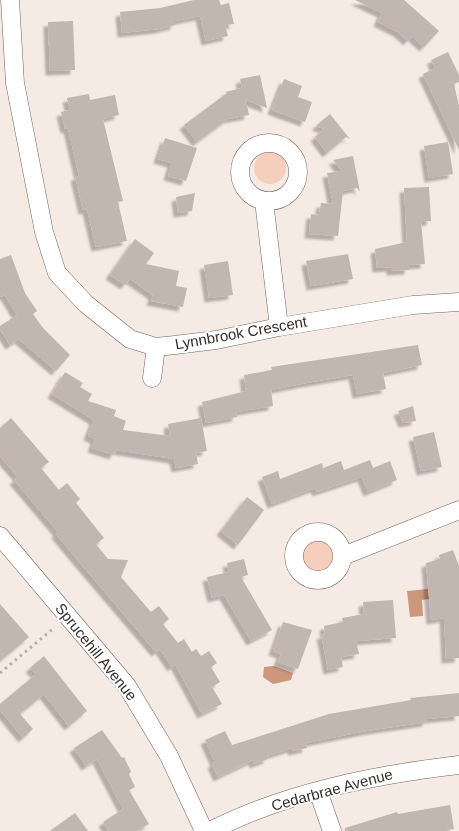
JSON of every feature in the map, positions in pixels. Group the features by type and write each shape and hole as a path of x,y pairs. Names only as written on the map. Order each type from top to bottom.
{"street":[{"name":"Lynnbrook Crescent","path":"10,0 15,83 44,232 57,273 86,304 130,339 156,347 216,340 279,327 413,305 459,302"},
{"path":"264,201 279,327"},
{"path":"152,378 156,347"},
{"path":"343,556 459,510"},
{"name":"Sprucehill Avenue","path":"0,536 127,686 169,756 204,831"},
{"name":"Cedarbrae Avenue","path":"210,831 258,810 318,791 392,773 459,765"},
{"path":"318,791 332,831"}],"path":[{"path":"0,674 54,628"}],"shaded area":[{"path":"270,152 276,153 281,157 285,162 285,174 281,179 276,183 270,184 264,183 259,179 255,174 254,168 255,162 259,157 264,153"},
{"path":"317,539 323,540 328,544 332,549 332,561 328,566 323,570 317,571 311,570 306,566 302,561 301,555 302,549 306,544 311,540"},
{"path":"428,589 429,599 422,600 423,616 410,617 407,591"},
{"path":"274,666 293,673 291,680 273,684 263,677 264,667"}],"building":[{"path":"194,0 219,0 221,5 229,3 234,24 225,25 228,36 206,41 200,16 175,21 175,25 159,29 122,33 120,12 160,8"},
{"path":"355,0 404,0 439,31 424,47 412,36 408,41 398,32 378,22 382,13"},
{"path":"73,21 75,70 50,71 48,22"},
{"path":"448,52 459,75 459,82 454,84 459,106 459,150 423,74 435,68 431,60"},
{"path":"260,75 267,108 246,100 249,115 228,119 197,142 184,125 227,93 225,92 242,88 240,79"},
{"path":"284,79 302,86 298,97 312,102 305,122 272,110"},
{"path":"89,94 90,100 115,95 119,115 103,119 123,201 118,202 127,241 96,247 87,209 83,210 75,176 79,176 68,128 65,129 61,112 70,110 67,98"},
{"path":"330,114 350,139 346,137 327,153 315,137 324,129 316,126"},
{"path":"165,138 197,148 186,181 168,176 172,163 158,159"},
{"path":"448,142 453,174 429,178 424,146"},
{"path":"353,156 360,192 357,188 343,191 338,236 309,234 311,214 319,215 321,203 333,204 327,173 342,171 333,160"},
{"path":"429,187 431,221 421,222 425,264 409,265 409,270 391,271 391,267 377,268 375,249 407,242 404,188"},
{"path":"195,193 192,211 178,213 176,197"},
{"path":"135,239 154,253 146,264 179,271 176,286 187,288 183,307 151,301 153,295 130,279 125,285 110,275"},
{"path":"348,254 353,279 311,286 306,261"},
{"path":"11,255 25,293 37,311 33,314 43,328 70,355 56,371 19,339 10,345 0,329 0,326 17,315 5,295 0,297 0,259"},
{"path":"228,261 233,295 209,298 204,265"},
{"path":"418,345 422,365 383,373 386,389 357,394 353,375 306,383 271,390 273,406 236,412 237,417 206,423 202,402 246,391 244,375 272,370 271,367"},
{"path":"65,372 83,383 80,387 92,394 88,401 116,410 114,416 126,421 123,430 170,436 168,424 201,418 207,451 196,453 198,464 176,468 174,459 116,450 114,455 92,448 95,439 88,436 94,420 52,394"},
{"path":"413,406 416,421 403,423 398,411"},
{"path":"11,418 49,462 41,468 59,490 67,483 80,499 76,503 104,538 96,544 108,559 128,560 121,577 151,612 159,606 169,619 163,624 178,643 184,639 192,652 196,649 201,656 209,651 217,663 211,667 220,682 212,687 222,704 202,714 175,664 172,667 160,649 156,652 56,534 58,532 14,480 18,477 0,456 0,428"},
{"path":"434,432 442,467 421,471 413,437"},
{"path":"370,460 373,468 390,461 397,480 368,492 362,477 317,492 315,488 272,504 262,477 278,471 280,479 322,463 323,468 341,461 344,470"},
{"path":"247,497 264,510 238,545 221,531"},
{"path":"453,550 459,566 459,658 446,659 444,618 431,620 426,563 440,559 439,555"},
{"path":"244,559 248,575 241,577 272,630 251,641 224,595 212,598 207,577 229,572 227,563"},
{"path":"393,600 396,638 356,641 359,654 341,657 343,667 328,670 321,634 325,635 324,626 343,622 342,618 364,614 363,602"},
{"path":"0,604 29,637 0,661"},
{"path":"283,622 312,630 298,669 278,662 281,654 273,651"},
{"path":"44,656 87,711 69,726 44,694 20,714 33,729 23,738 0,710 0,704 36,674 30,668"},
{"path":"459,693 459,716 427,719 427,722 366,731 306,743 307,748 293,751 292,748 267,756 268,759 254,764 253,760 218,777 212,764 215,762 205,740 225,731 232,745 329,714 411,700 410,698"},
{"path":"102,730 122,758 124,757 131,772 129,774 135,787 129,790 149,824 137,831 109,831 103,822 123,809 97,759 86,766 74,748"},
{"path":"450,805 454,829 443,831 345,831 345,828 397,812 398,814"},
{"path":"75,813 88,831 50,831"}]}
